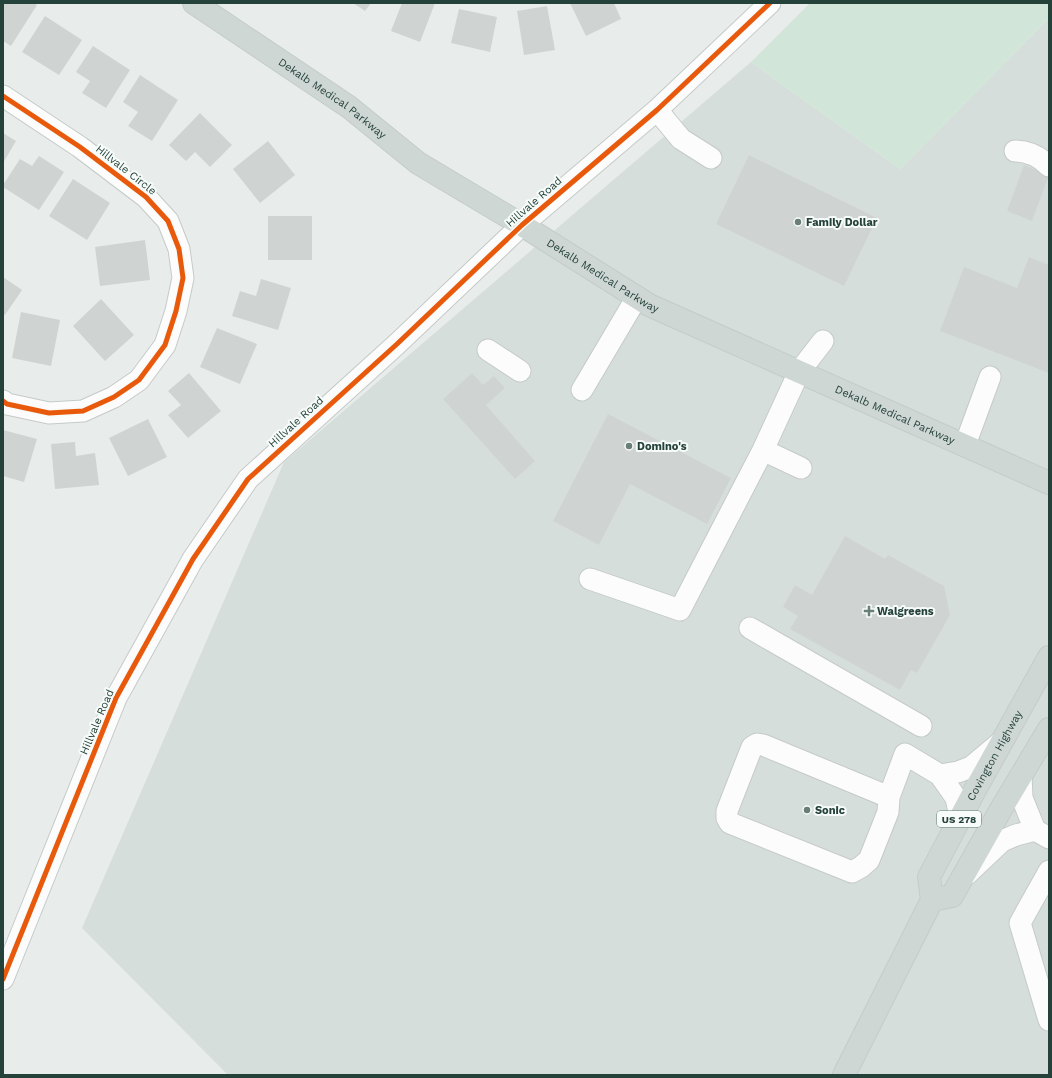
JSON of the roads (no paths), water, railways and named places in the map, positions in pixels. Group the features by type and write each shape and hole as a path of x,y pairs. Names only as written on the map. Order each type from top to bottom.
{"main road":[{"name":"Dekalb Medical Parkway","path":"194,3 348,107 418,163 522,225 649,305 1049,483"},
{"name":"Covington Highway","path":"932,900 929,877 960,817 1049,657"},
{"name":"US 278","path":"932,900 952,896 1049,729"},
{"path":"844,1075 932,900"}],"street":[{"name":"Hillvale Road","path":"3,979 116,698 197,553 248,478 397,344 522,225 657,110 770,3"},
{"name":"Hillvale Circle","path":"3,96 80,147 146,197 168,221 179,249 183,278 176,311 165,345 139,380 114,397 82,411 49,413 7,404 3,401"},
{"path":"657,110 681,140 711,158"},
{"path":"1015,151 1023,151 1034,154 1044,160 1049,166"},
{"path":"582,390 637,297"},
{"path":"590,579 680,610 762,450 799,372 823,341"},
{"path":"488,350 520,371"},
{"path":"965,445 990,377"},
{"path":"762,450 801,468"},
{"path":"750,628 918,730 905,754 888,797 888,812 869,860 852,872 730,822 727,818 727,810 752,746 757,744 763,745 888,797"},
{"path":"940,775 958,772 971,767 1002,742"},
{"path":"905,754 940,775 956,798 960,817"},
{"path":"962,879 1002,841 1016,835 1042,834 1022,798 1022,775"},
{"path":"1049,871 1020,923 1049,1020"}],"place":[{"name":"Family Dollar","path":"798,222"},
{"name":"Domino's","path":"629,446"},
{"name":"Walgreens","path":"869,611"},
{"name":"Sonic","path":"807,810"}]}
